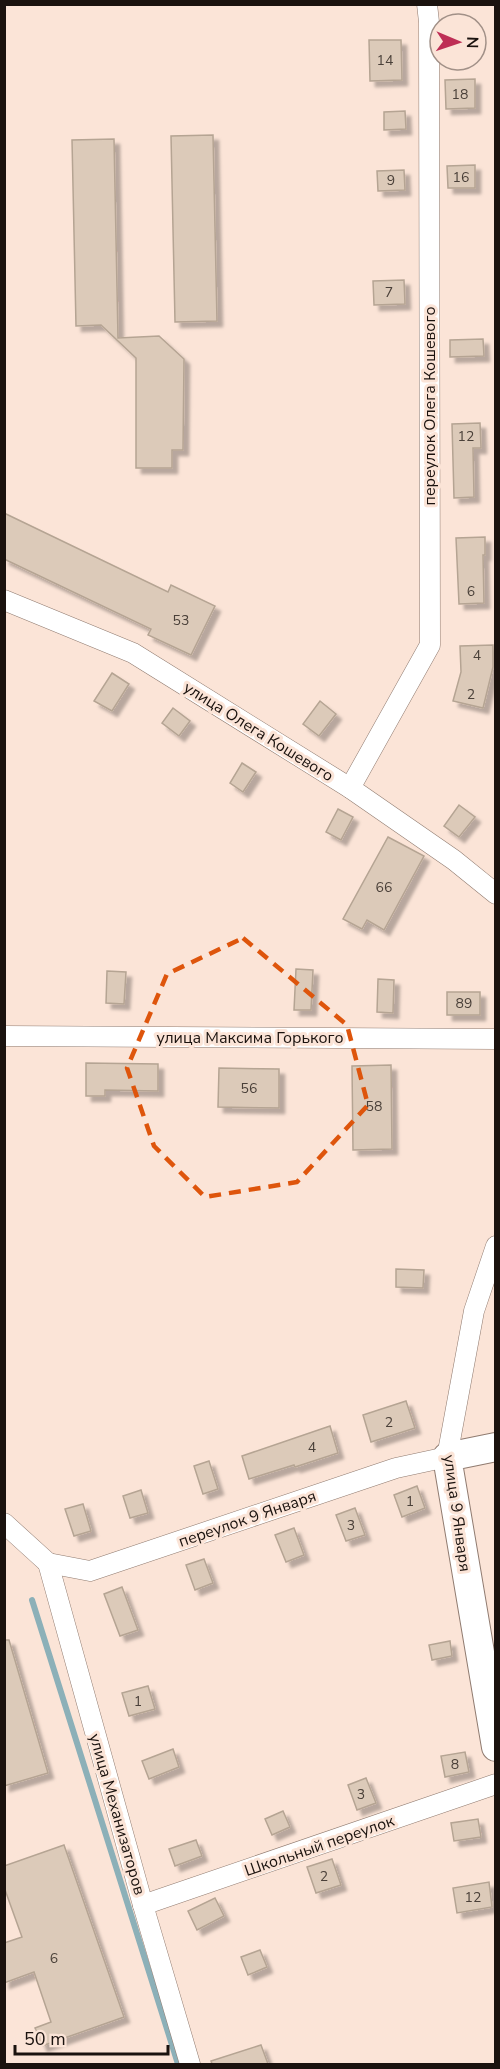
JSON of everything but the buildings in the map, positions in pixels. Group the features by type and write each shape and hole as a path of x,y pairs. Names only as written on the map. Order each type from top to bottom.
{"street":[{"name":"переулок Олега Кошевого","path":"350,788 430,645 429,46 427,4"},
{"name":"улица Олега Кошевого","path":"4,600 133,653 350,788 454,860 495,894"},
{"name":"улица Максима Горького","path":"4,1036 495,1039"},
{"name":"улица 9 Января","path":"495,1246 474,1311 447,1457 495,1748"},
{"path":"447,1457 495,1447"},
{"name":"переулок 9 Января","path":"48,1563 90,1571 396,1468 447,1457"},
{"path":"4,1523 48,1563"},
{"name":"улица Механизаторов","path":"48,1563 143,1905 190,2064"},
{"name":"Школьный переулок","path":"143,1905 495,1784"}],"highlighted area":[{"path":"243,938 347,1025 368,1105 297,1182 205,1197 154,1146 127,1068 167,974"}],"waterway":[{"path":"32,1600 178,2064"}]}
